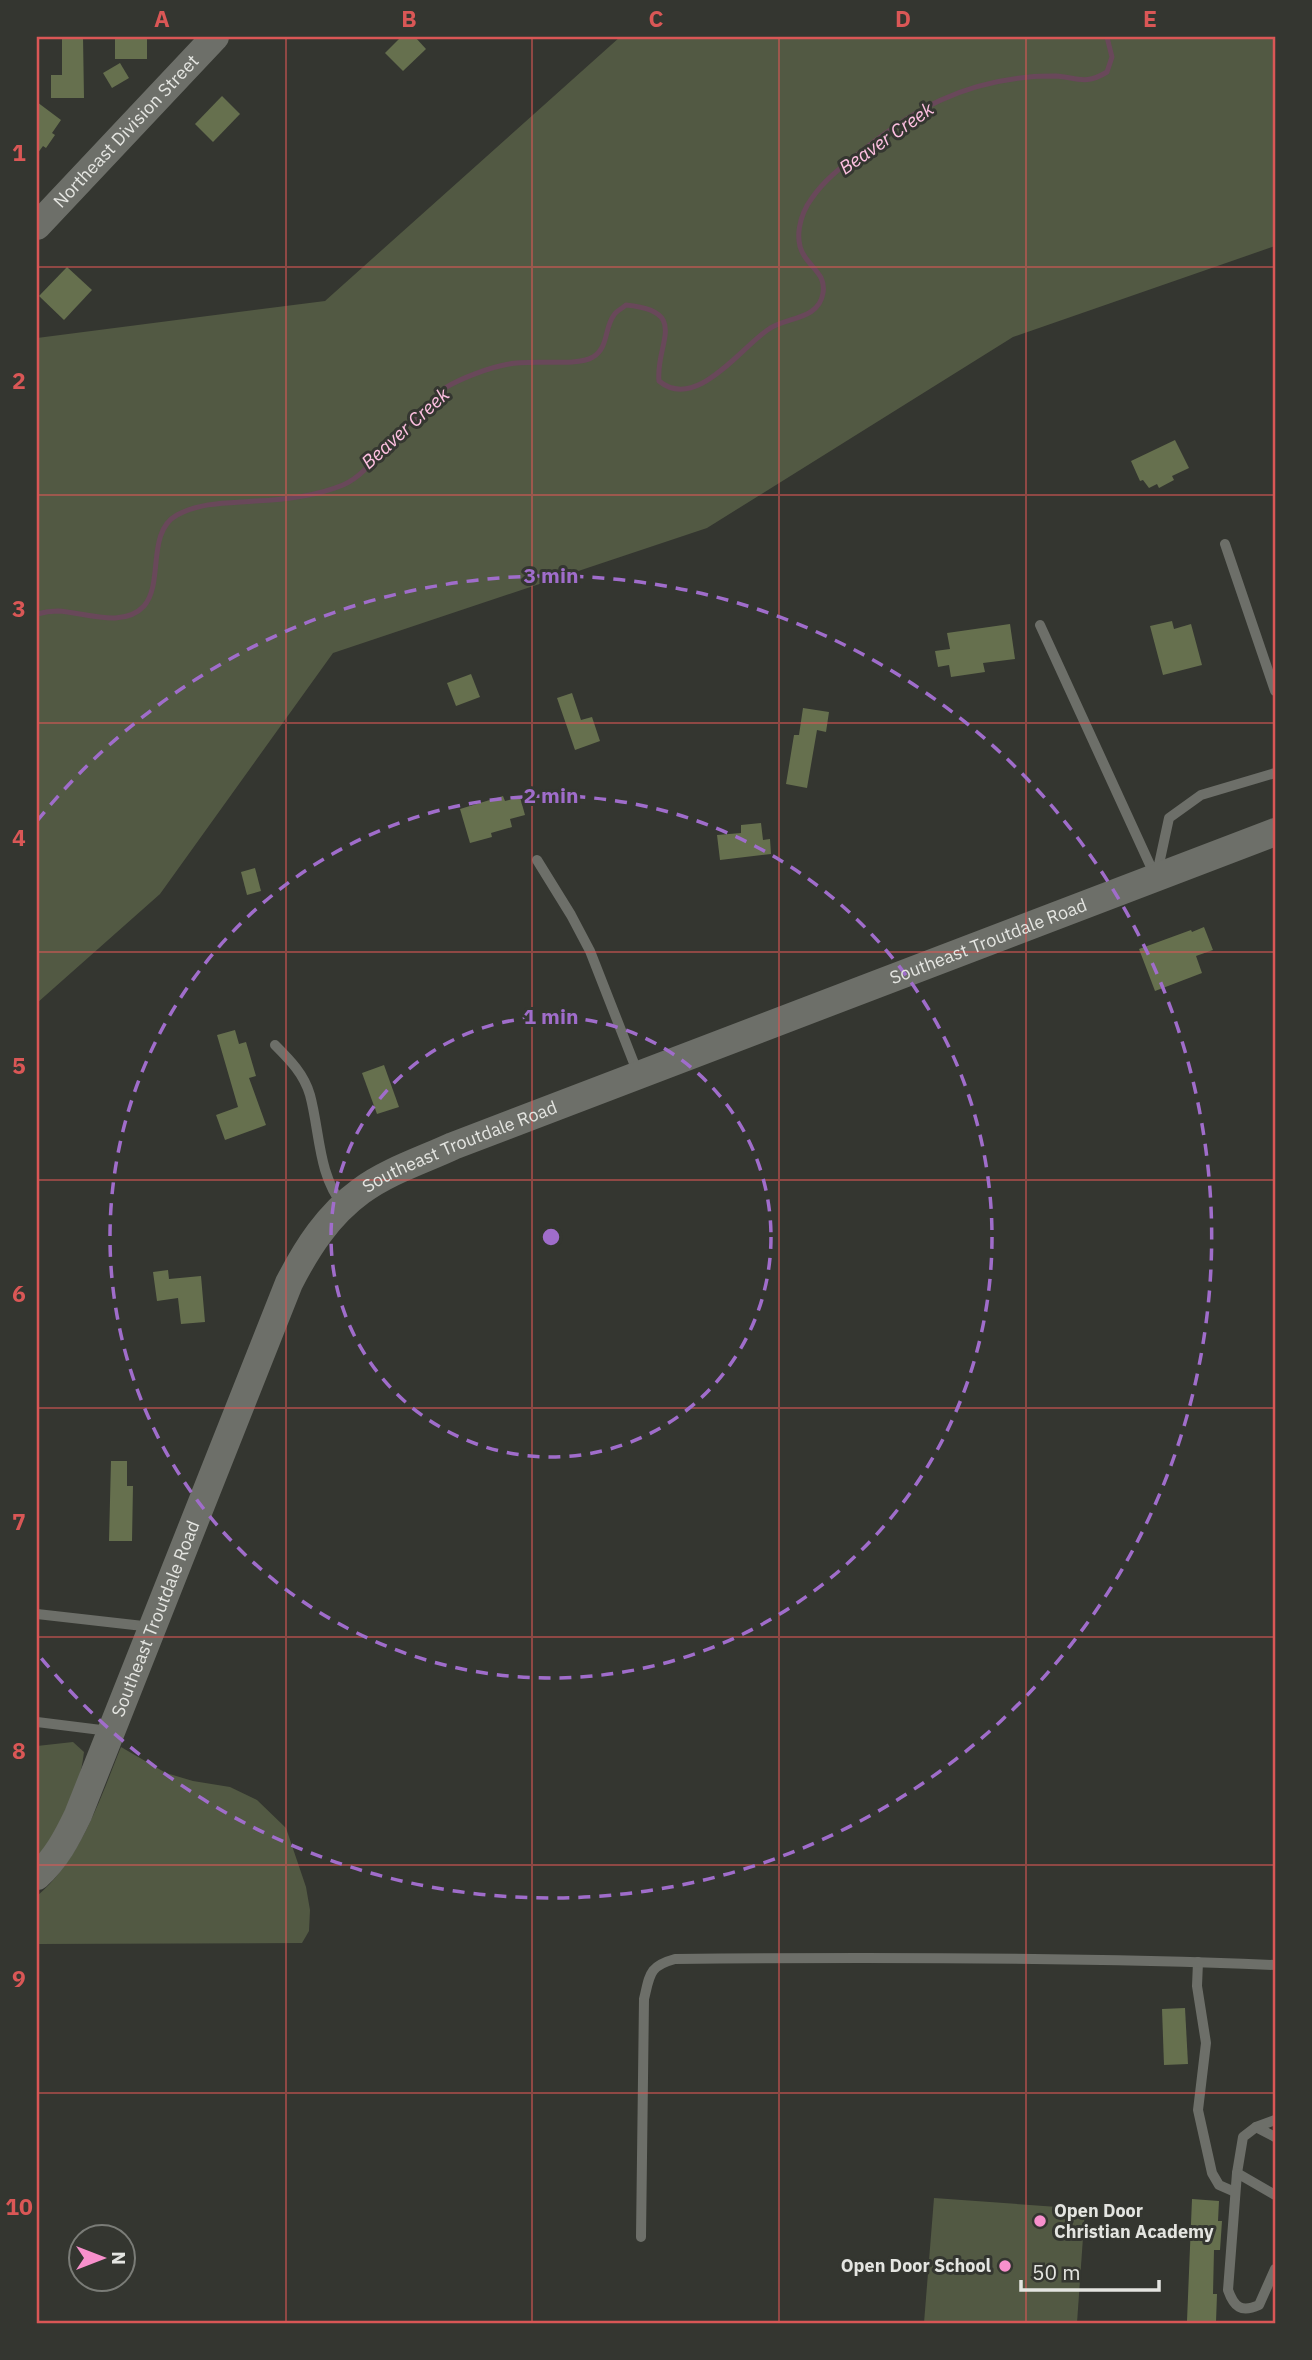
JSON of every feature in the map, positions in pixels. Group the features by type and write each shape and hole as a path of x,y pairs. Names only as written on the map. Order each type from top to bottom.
{"main road":[{"name":"Northeast Division Street","path":"37,226 215,37"},
{"name":"Southeast Troutdale Road","path":"37,1876 61,1848 78,1815 289,1283 315,1237 344,1205 362,1190 389,1175 443,1150 1275,832"}],"lane":[{"path":"1225,544 1275,691"},
{"path":"1040,625 1156,878"},
{"path":"1156,878 1169,818 1201,795 1275,773"},
{"path":"537,860 590,951 639,1075"},
{"path":"275,1045 296,1066 309,1092 327,1180 334,1195 344,1205"},
{"path":"37,1614 152,1627"},
{"path":"37,1722 111,1731"},
{"path":"641,2237 645,1999 649,1975 658,1964 676,1959 816,1958 1275,1965"},
{"path":"1198,1962 1197,1986 1206,2043 1198,2110 1212,2172 1219,2185 1235,2192"},
{"path":"1275,2120 1256,2127 1243,2137 1235,2192 1228,2290 1233,2303 1241,2308 1259,2305 1275,2269"},
{"path":"1256,2127 1275,2137"},
{"path":"1237,2173 1275,2195"}],"green space":[{"path":"620,37 1275,37 1275,246 1013,337 707,528 333,653 160,894 37,1003 37,338 325,301"},
{"path":"73,1742 84,1752 78,1782 61,1821 37,1859 37,1746"},
{"path":"121,1747 166,1773 230,1787 257,1800 286,1828 306,1887 310,1910 309,1931 302,1943 37,1944 37,1896 66,1864 88,1827"},
{"name":"Open Door School","path":"934,2198 1085,2209 1077,2323 924,2323"}],"building":[{"path":"62,37 83,37 84,98 51,98 51,75 62,75"},
{"path":"115,37 147,37 147,59 115,59"},
{"path":"401,37 415,37 426,49 403,71 385,53"},
{"path":"120,63 129,78 112,88 103,73"},
{"path":"222,96 240,114 213,142 195,124"},
{"path":"37,102 61,120 46,148 43,146 37,154"},
{"path":"67,267 92,290 64,320 39,296"},
{"path":"1175,440 1189,468 1172,476 1174,480 1159,488 1157,484 1149,488 1143,480 1140,481 1131,461"},
{"path":"1172,621 1174,629 1191,624 1202,665 1163,675 1150,626"},
{"path":"1010,624 1015,659 983,663 985,672 951,677 949,665 938,667 935,651 950,649 947,633"},
{"path":"471,674 480,697 456,706 447,683"},
{"path":"572,693 581,720 592,717 600,741 575,750 557,698"},
{"path":"803,708 829,712 826,732 817,730 807,788 786,784 794,735 799,735"},
{"path":"503,796 505,801 520,797 525,815 510,819 512,827 491,833 492,837 470,843 460,809"},
{"path":"761,823 763,840 770,839 771,854 720,860 717,835 741,833 741,825"},
{"path":"255,868 261,891 247,895 241,872"},
{"path":"1204,927 1213,950 1196,956 1202,973 1155,991 1139,949"},
{"path":"235,1030 239,1044 246,1042 256,1076 249,1078 266,1125 225,1140 216,1115 238,1107 217,1035"},
{"path":"384,1065 399,1107 377,1114 362,1073"},
{"path":"168,1270 169,1279 201,1276 205,1322 181,1324 178,1298 157,1301 153,1272"},
{"path":"111,1461 127,1461 127,1486 133,1486 132,1541 109,1541"},
{"path":"1185,2008 1188,2064 1164,2065 1162,2009"},
{"path":"1192,2199 1219,2201 1218,2221 1222,2221 1220,2250 1214,2250 1213,2294 1217,2294 1216,2322 1187,2321"}],"waterway":[{"name":"Beaver Creek","path":"37,614 58,611 114,618 135,613 144,606 150,596 158,545 168,523 177,515 205,505 299,497 343,485 361,474 396,434 425,412 445,388 502,365 576,362 593,357 602,348 614,315 626,305 646,308 658,314 664,322 659,381 673,388 688,388 703,383 732,362 769,329 809,313 820,302 823,282 801,250 799,235 801,219 808,204 835,173 901,123 940,100 960,92 1004,80 1029,77 1056,76 1082,80 1100,76 1107,72 1112,57 1107,37"}],"place":[{"name":"Open Door Christian Academy","path":"1040,2221"},
{"name":"Open Door School","path":"1005,2266"}]}
